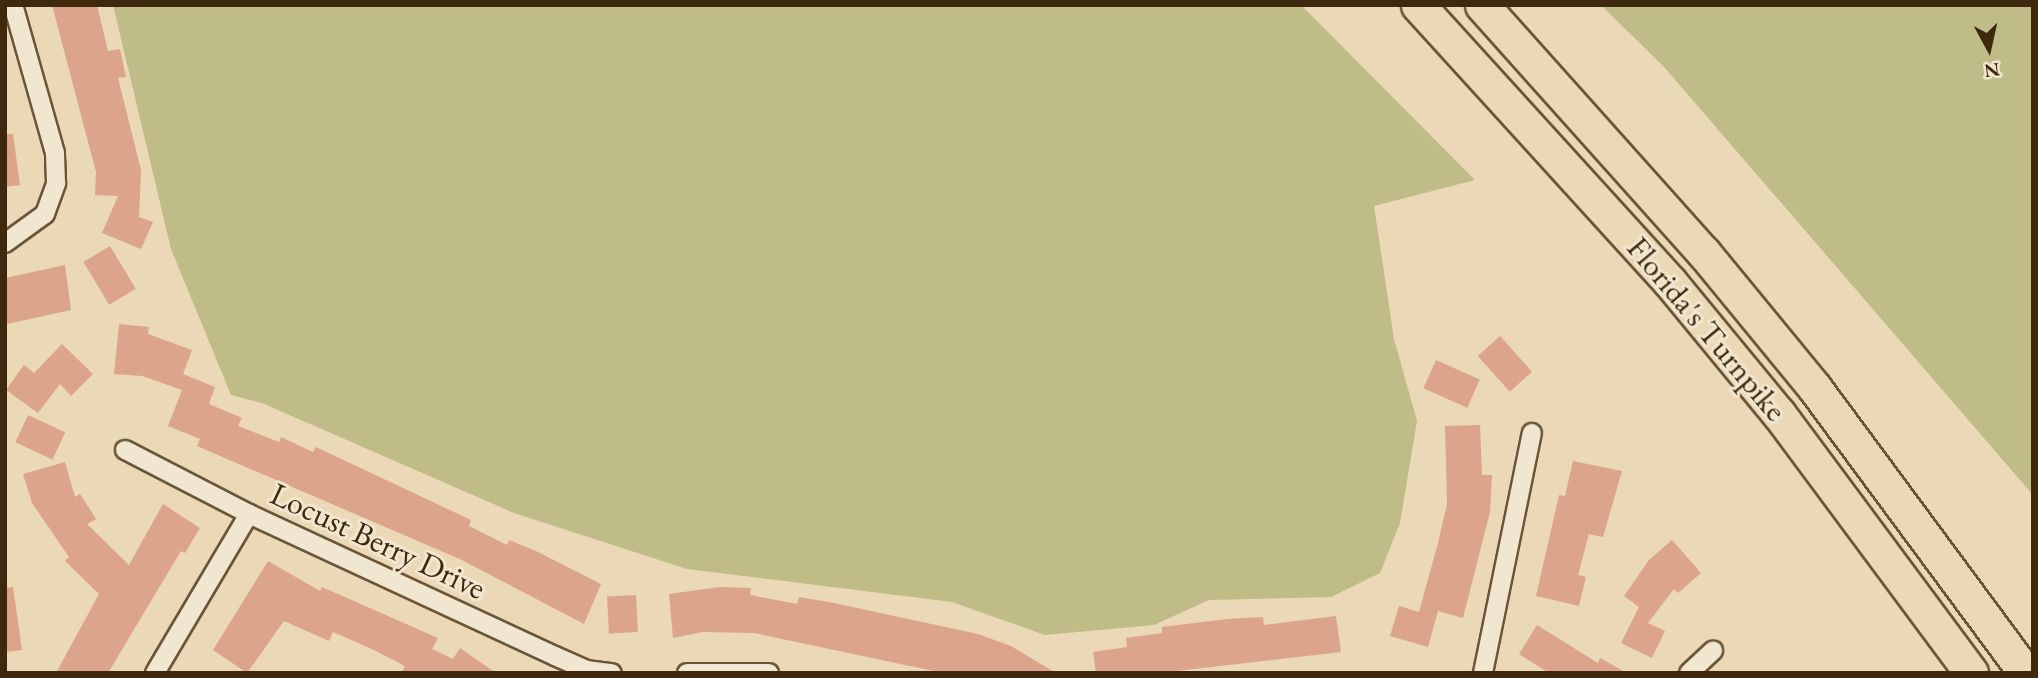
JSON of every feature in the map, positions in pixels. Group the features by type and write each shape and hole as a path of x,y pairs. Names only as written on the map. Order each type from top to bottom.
{"highway":[{"name":"Florida's Turnpike","path":"1418,5 1670,282 1795,436 1971,673"},
{"name":"Florida's Turnpike","path":"1482,5 1704,253 1814,387 2026,673"}],"street":[{"path":"5,243 45,214 56,183 55,153 13,5"},
{"path":"1483,673 1532,433"},
{"name":"Locust Berry Drive","path":"125,450 249,514 586,671 612,673"},
{"path":"155,673 249,514"},
{"path":"1689,673 1713,651"},
{"path":"687,673 769,673"}],"shaded area":[{"path":"113,5 1301,5 1475,180 1374,206 1394,339 1417,421 1400,523 1380,573 1331,597 1209,600 1154,625 1045,635 952,602 687,569 514,513 262,403 231,395 171,249"},
{"path":"1601,5 2033,5 2033,495 1665,68"}],"building":[{"path":"52,5 97,5 108,51 120,49 126,77 118,78 141,170 139,217 153,222 141,249 102,233 118,196 95,195 96,172"},
{"path":"5,134 13,134 20,185 5,187"},
{"path":"110,246 136,289 109,305 83,262"},
{"path":"65,265 71,310 7,324 5,278"},
{"path":"119,324 149,327 148,334 192,350 183,374 215,387 209,404 242,418 238,426 279,442 281,437 313,452 316,447 471,520 469,526 507,545 509,540 536,551 601,584 584,624 462,560 197,446 200,439 168,426 182,390 142,376 114,374"},
{"path":"1500,336 1532,372 1510,392 1478,356"},
{"path":"62,344 93,374 71,396 60,384 38,413 6,390 24,365 34,373"},
{"path":"1436,360 1480,380 1467,408 1423,388"},
{"path":"28,415 65,432 52,460 15,442"},
{"path":"1480,425 1482,475 1492,475 1490,512 1463,618 1438,611 1428,647 1390,636 1399,606 1419,612 1438,543 1447,504 1445,426"},
{"path":"1573,461 1622,471 1603,537 1589,534 1578,575 1586,577 1579,606 1536,596 1559,495 1565,496"},
{"path":"65,462 75,497 80,494 96,519 87,524 129,565 163,504 200,528 185,553 181,551 108,673 56,673 99,594 65,561 69,557 32,503 23,474"},
{"path":"1672,540 1701,573 1678,593 1674,589 1648,623 1665,631 1652,658 1621,643 1639,607 1624,596 1649,560"},
{"path":"268,561 320,591 322,587 438,638 432,649 453,659 460,648 496,673 401,673 405,666 374,650 333,632 329,641 284,621 247,673 213,650"},
{"path":"13,587 22,650 5,652 5,588"},
{"path":"720,587 751,588 750,595 797,604 799,597 834,603 978,634 1011,646 1056,673 943,673 754,633 703,632 673,638 669,594"},
{"path":"636,595 638,632 609,633 607,597"},
{"path":"1336,616 1341,652 1168,672 1096,673 1093,652 1127,647 1126,638 1162,633 1162,627 1263,617 1264,625"},
{"path":"1537,625 1598,663 1600,658 1627,673 1549,673 1519,654"}]}
